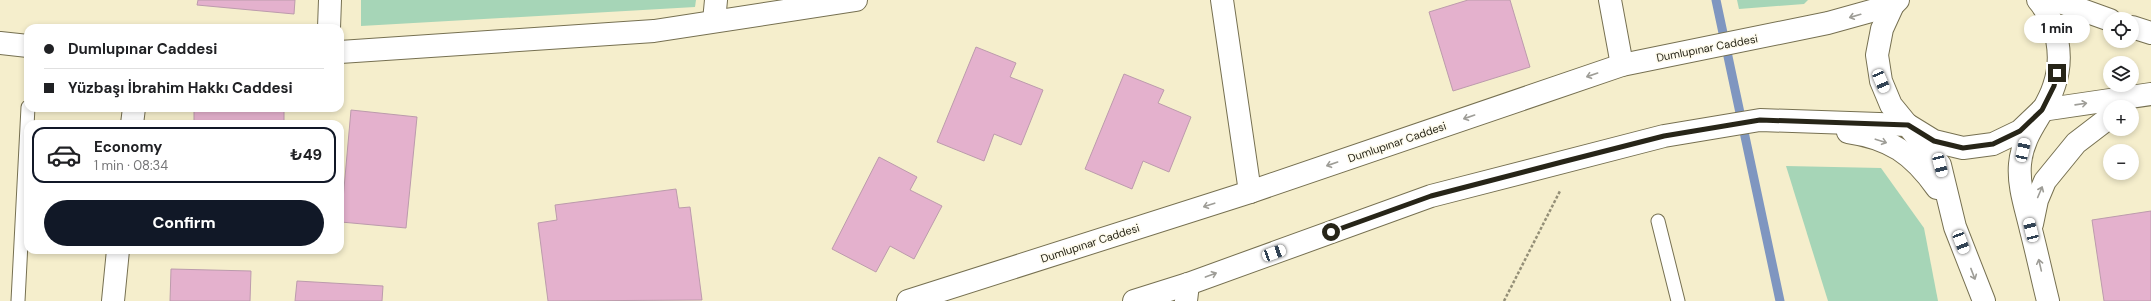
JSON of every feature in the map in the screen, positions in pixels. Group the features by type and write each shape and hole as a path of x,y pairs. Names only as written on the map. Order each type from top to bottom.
{"main road":[{"path":"329,24 330,0"},
{"path":"714,21 716,0"},
{"path":"344,52 654,31 856,0"},
{"path":"1222,0 1250,192"},
{"path":"1610,0 1622,65"},
{"path":"2038,0 2046,9 2056,33 2059,60 2054,86 2042,110 2026,136 2020,164 2021,191 2048,301"},
{"path":"2054,0 2103,18"},
{"path":"1894,2 1882,29 1877,55 1881,81 1891,105 1940,165 1955,227"},
{"name":"Dumlupınar Caddesi","path":"908,301 1250,192 1622,65 1828,23 1894,2"},
{"path":"2139,29 2151,32"},
{"path":"0,43 24,46"},
{"path":"1134,301 1187,292 1431,196 1664,136 1760,120 1908,125 1934,141 1963,148 1993,144 2020,131 2042,110 2151,94"},
{"path":"2139,105 2151,100"},
{"path":"1760,120 1858,133 1890,144 1907,153 1922,166 1938,189 1955,227 1984,301"},
{"path":"2031,230 2037,200 2045,181 2076,143 2103,122"},
{"path":"113,301 118,254"}],"lane":[{"path":"18,301 24,185"},
{"path":"1658,221 1678,301"}],"path":[{"path":"1504,301 1577,158"}],"green space":[{"path":"361,0 696,0 695,7 361,26"},
{"path":"1737,0 1808,0 1804,4 1739,9"},
{"path":"1786,166 1881,168 1924,228 1938,301 1828,301"}],"building":[{"path":"198,0 295,0 294,14 197,5"},
{"path":"1468,0 1510,0 1530,67 1453,91 1429,12"},
{"path":"976,47 1016,63 1010,77 1043,90 1021,145 994,134 984,161 937,142"},
{"path":"1124,74 1164,90 1158,103 1191,117 1169,172 1143,161 1132,189 1085,169"},
{"path":"351,110 417,117 406,228 344,222 344,188"},
{"path":"194,112 284,112 284,120 194,120"},
{"path":"879,157 917,177 910,190 942,206 914,259 890,246 876,272 832,249"},
{"path":"676,189 679,208 690,207 702,300 548,301 538,223 557,220 555,205"},
{"path":"2151,211 2151,301 2104,301 2092,220"},
{"path":"171,269 251,271 250,301 170,301"},
{"path":"297,281 383,286 382,301 295,301"}],"waterway":[{"path":"1716,0 1780,301"}],"route":[{"path":"1331,232 1431,196 1664,136 1760,120 1908,125 1934,141 1963,148 1993,144 2020,131 2042,110 2054,86 2057,73"}]}
